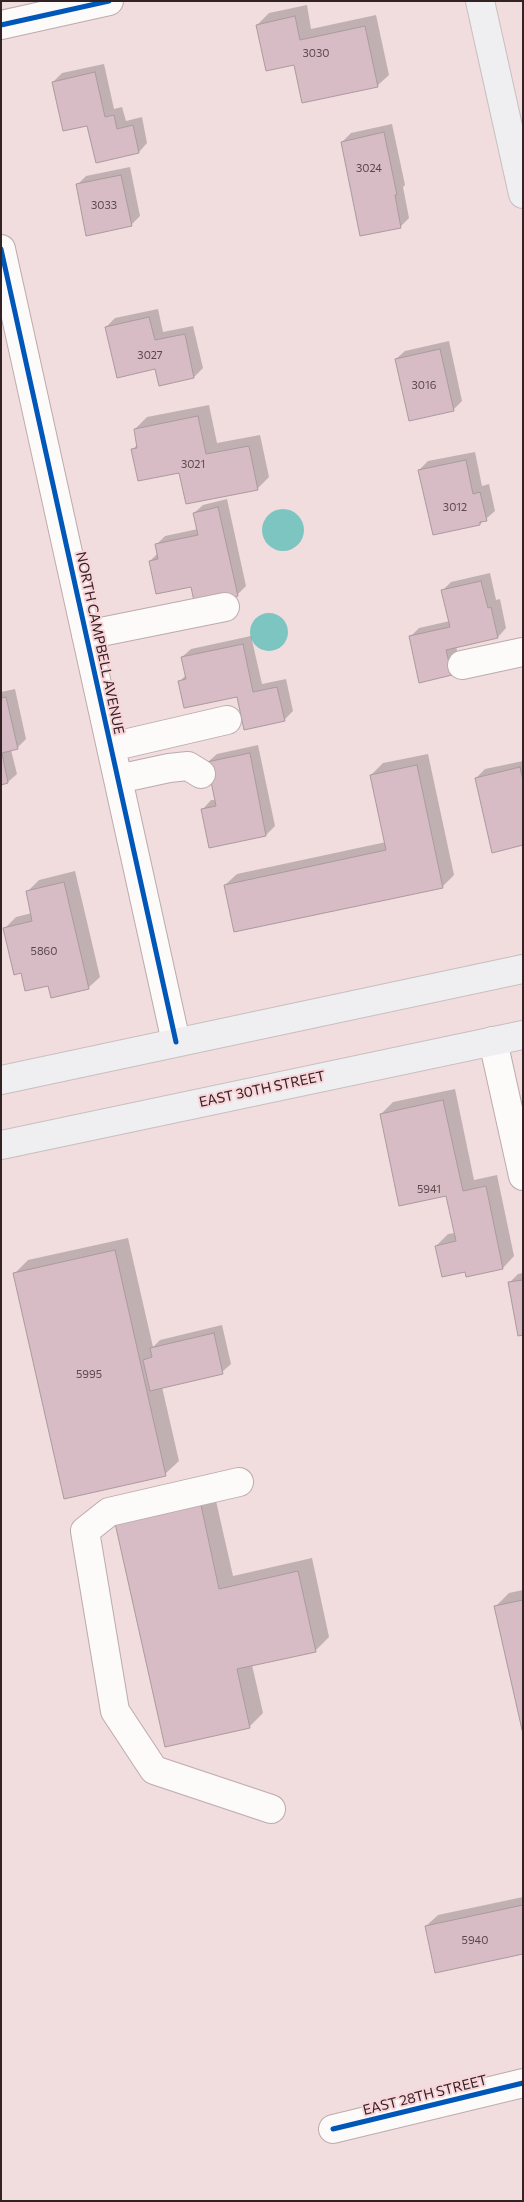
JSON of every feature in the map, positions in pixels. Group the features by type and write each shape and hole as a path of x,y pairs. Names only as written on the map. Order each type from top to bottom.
{"main road":[{"path":"480,1 523,194"},
{"path":"1,1080 523,969"},
{"name":"EAST 30TH STREET","path":"1,1145 523,1035"}],"street":[{"path":"1,25 109,1"},
{"name":"NORTH CAMPBELL AVENUE","path":"1,249 176,1042"},
{"path":"86,635 224,607"},
{"path":"462,665 523,652"},
{"path":"111,748 227,720"},
{"path":"118,780 188,766 201,774"},
{"path":"493,1041 523,1176"},
{"path":"239,1482 108,1512 84,1531 115,1711 154,1770 271,1810"},
{"name":"EAST 28TH STREET","path":"333,2129 523,2083"}],"water":[{"path":"287,509 295,512 301,518 304,530 301,542 295,548 279,551 271,548 265,542 262,526 265,518 271,512"},
{"path":"269,613 282,619 288,632 282,645 269,651 256,645 250,632 256,619"}],"building":[{"path":"295,16 300,40 365,26 378,87 302,103 294,65 266,71 256,25"},
{"path":"95,72 105,117 114,115 117,129 133,125 139,153 96,163 87,126 63,131 52,82"},
{"path":"384,132 397,195 395,195 401,228 360,236 341,142"},
{"path":"121,175 132,226 86,236 76,184"},
{"path":"149,317 155,340 185,334 194,378 159,386 155,369 117,378 105,327"},
{"path":"440,349 454,411 409,421 395,359"},
{"path":"198,416 206,454 249,446 258,490 186,504 179,473 138,481 131,449 137,448 134,429"},
{"path":"466,460 473,494 480,492 487,521 480,522 480,525 433,535 418,470"},
{"path":"218,507 238,596 195,606 191,587 156,594 149,561 158,559 155,544 198,535 193,513"},
{"path":"481,581 488,608 491,607 498,638 446,650 452,675 419,683 409,636 450,627 441,590"},
{"path":"243,644 253,692 277,687 285,721 244,730 237,697 184,708 178,681 186,679 181,657"},
{"path":"6,697 18,749 2,753 8,783 1,785 1,698"},
{"path":"250,753 266,836 209,848 201,809 216,806 207,762"},
{"path":"417,765 443,888 234,932 224,885 386,850 370,775"},
{"path":"520,767 523,780 523,845 492,853 475,778"},
{"path":"64,882 89,989 51,998 48,986 25,991 21,973 14,975 3,928 32,921 26,891"},
{"path":"443,1100 463,1191 486,1186 503,1269 466,1277 465,1272 442,1277 435,1246 456,1241 446,1196 399,1206 380,1114"},
{"path":"115,1250 166,1476 64,1499 13,1273"},
{"path":"523,1280 523,1335 518,1336 508,1282"},
{"path":"214,1333 223,1374 150,1391 143,1360 152,1357 150,1348"},
{"path":"201,1505 219,1589 298,1571 316,1652 237,1669 250,1728 165,1747 115,1523"},
{"path":"523,1600 523,1734 494,1606"},
{"path":"523,1905 523,1954 435,1973 425,1926"}],"cycle path":[{"path":"1,25 109,1"},
{"path":"1,249 176,1042"},
{"path":"333,2129 523,2083"}]}
